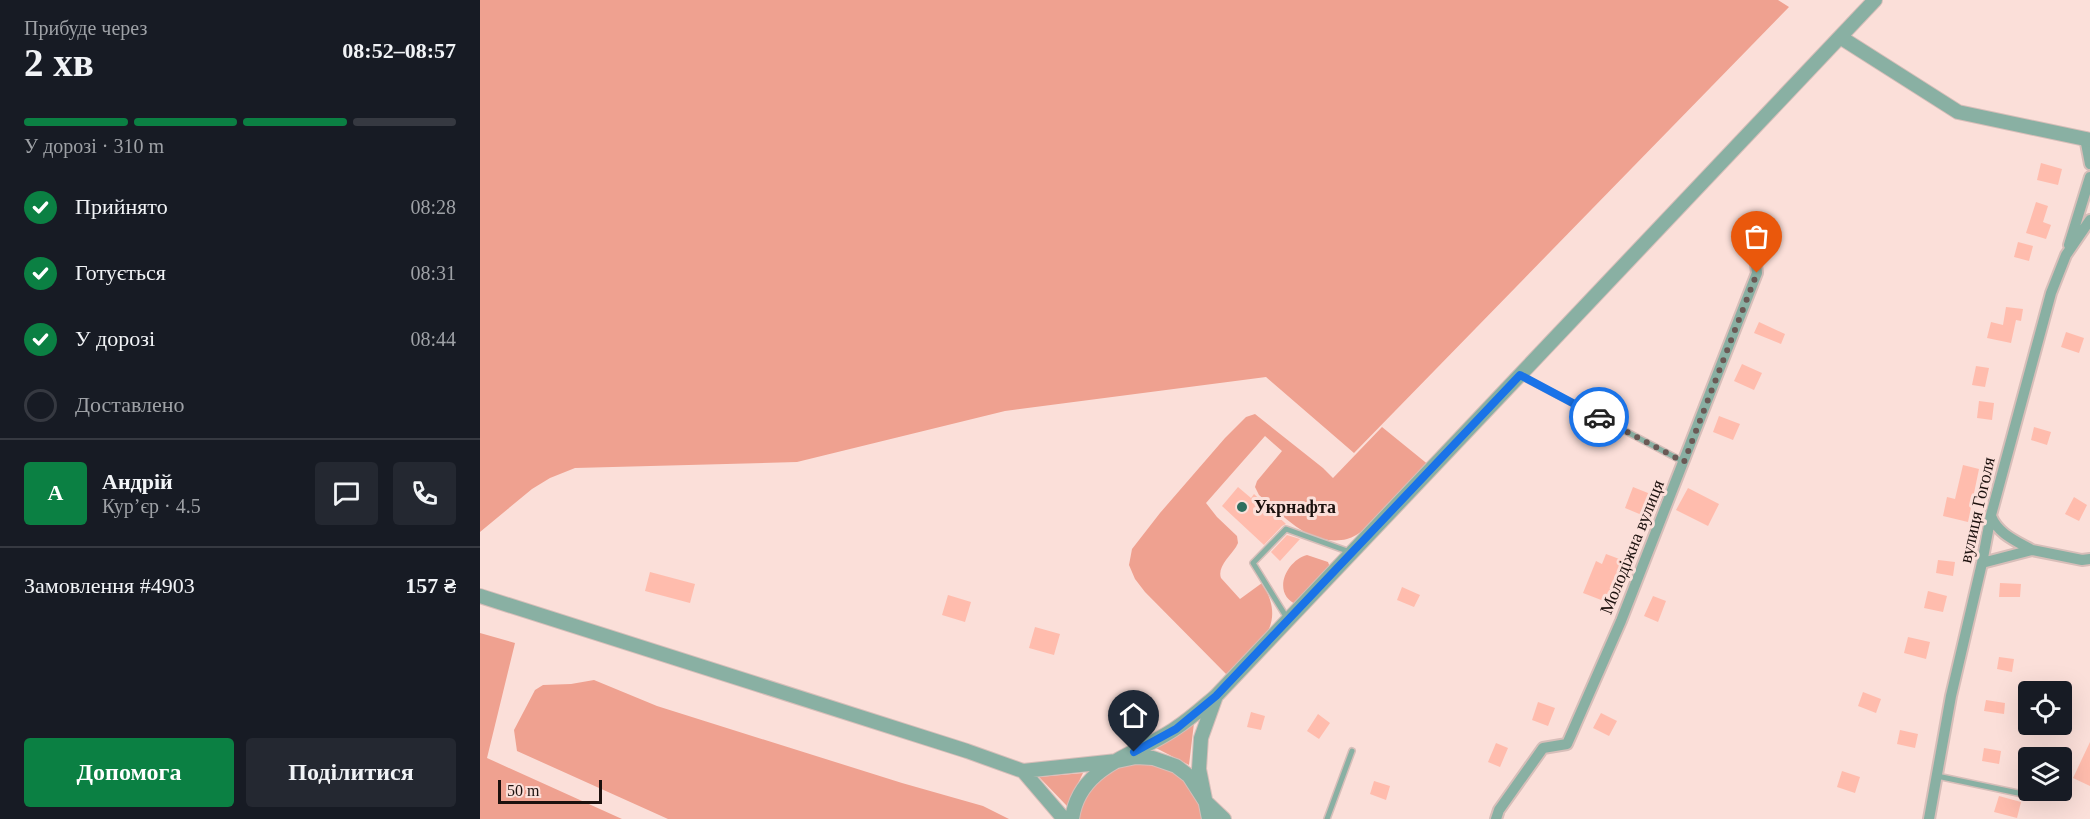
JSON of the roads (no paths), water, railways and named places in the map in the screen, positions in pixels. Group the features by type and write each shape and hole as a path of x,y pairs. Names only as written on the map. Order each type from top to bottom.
{"street":[{"path":"1072,819 1074,807 1082,789 1101,769 1176,729 1216,696 1875,0"},
{"path":"1840,37 1958,112 2087,139 2090,164"},
{"path":"2066,255 2090,177"},
{"name":"Молодіжна вулиця","path":"1497,819 1499,810 1543,748 1567,744 1621,621 1757,273 1750,220"},
{"name":"вулиця Гоголя","path":"1929,819 1951,696 1991,516 2051,292 2066,255 2090,220"},
{"path":"1991,516 1994,524 2007,536 2032,550 2082,560 2090,559"},
{"path":"1982,563 2032,550"},
{"path":"480,596 956,747 1023,771 1136,757 1153,758 1170,764 1189,776 1204,801 1224,819"},
{"path":"1209,819 1199,769 1201,738 1216,696"},
{"path":"1023,771 1064,819"}],"lane":[{"path":"1520,375 1684,462"},
{"path":"1288,620 1253,563 1286,529 1351,553"},
{"path":"1327,819 1352,752"},
{"path":"1937,776 2018,793"}],"place":[{"name":"Укрнафта","path":"1242,507"}]}
